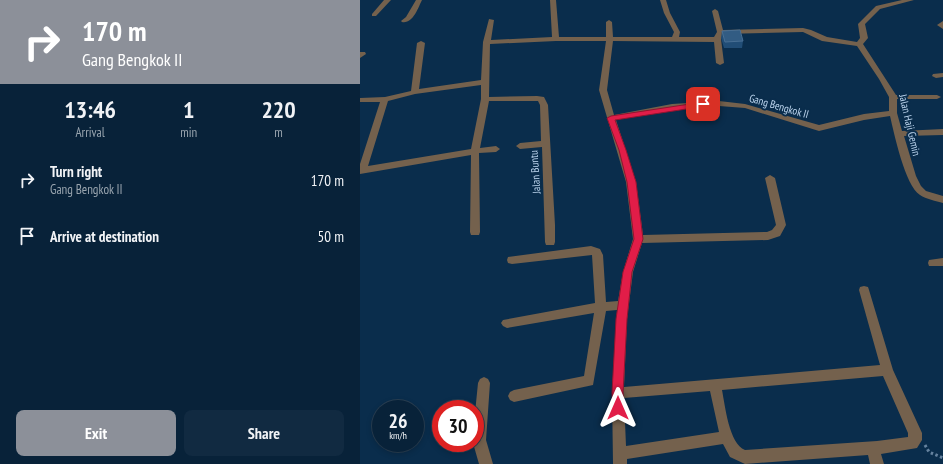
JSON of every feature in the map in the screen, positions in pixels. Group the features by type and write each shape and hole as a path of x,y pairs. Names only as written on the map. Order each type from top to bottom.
{"street":[{"path":"374,15 388,0"},
{"path":"404,21 409,18 419,0"},
{"path":"553,0 556,39"},
{"path":"663,0 667,13 677,32 675,39"},
{"path":"488,42 556,39 711,40 718,35 802,30 809,31 824,39 859,44 864,38 861,24 878,7 910,0"},
{"path":"715,11 720,63"},
{"path":"475,232 475,151 485,100 488,42 491,20"},
{"path":"609,22 610,39 603,90 631,182 638,239 628,272 621,319 615,378 618,393 620,458 727,437"},
{"path":"943,23 940,25 943,27"},
{"path":"416,92 421,43"},
{"name":"Jalan Haji Gemin","path":"859,44 884,79 893,97 893,113 911,176 918,188 928,195 943,200"},
{"path":"360,100 385,99 416,92 485,82"},
{"path":"893,97 937,97"},
{"name":"Jalan Buntu","path":"485,100 537,98 541,99 544,105 545,144 551,221 550,242"},
{"path":"385,99 379,121 362,167 496,149"},
{"name":"Gang Bengkok II","path":"611,118 703,104 734,104 762,110 819,128 864,116 893,113"},
{"path":"898,134 943,132"},
{"path":"520,146 545,144"},
{"path":"638,239 768,236 776,233 781,225 770,178"},
{"path":"512,260 591,250 596,252 598,255 602,307 588,382 514,396"},
{"path":"715,384 727,437 733,450 738,455 744,457 872,448 912,443 915,440 915,433 887,370 864,290"},
{"path":"507,323 602,307 624,305"},
{"path":"618,393 887,370"},
{"path":"484,383 479,440 486,464"},
{"path":"872,448 877,464"}],"building":[{"path":"740,30 743,41 725,42 722,31"}],"route":[{"path":"618,408 621,319 628,272 638,239 631,182 611,118 703,104"}]}
